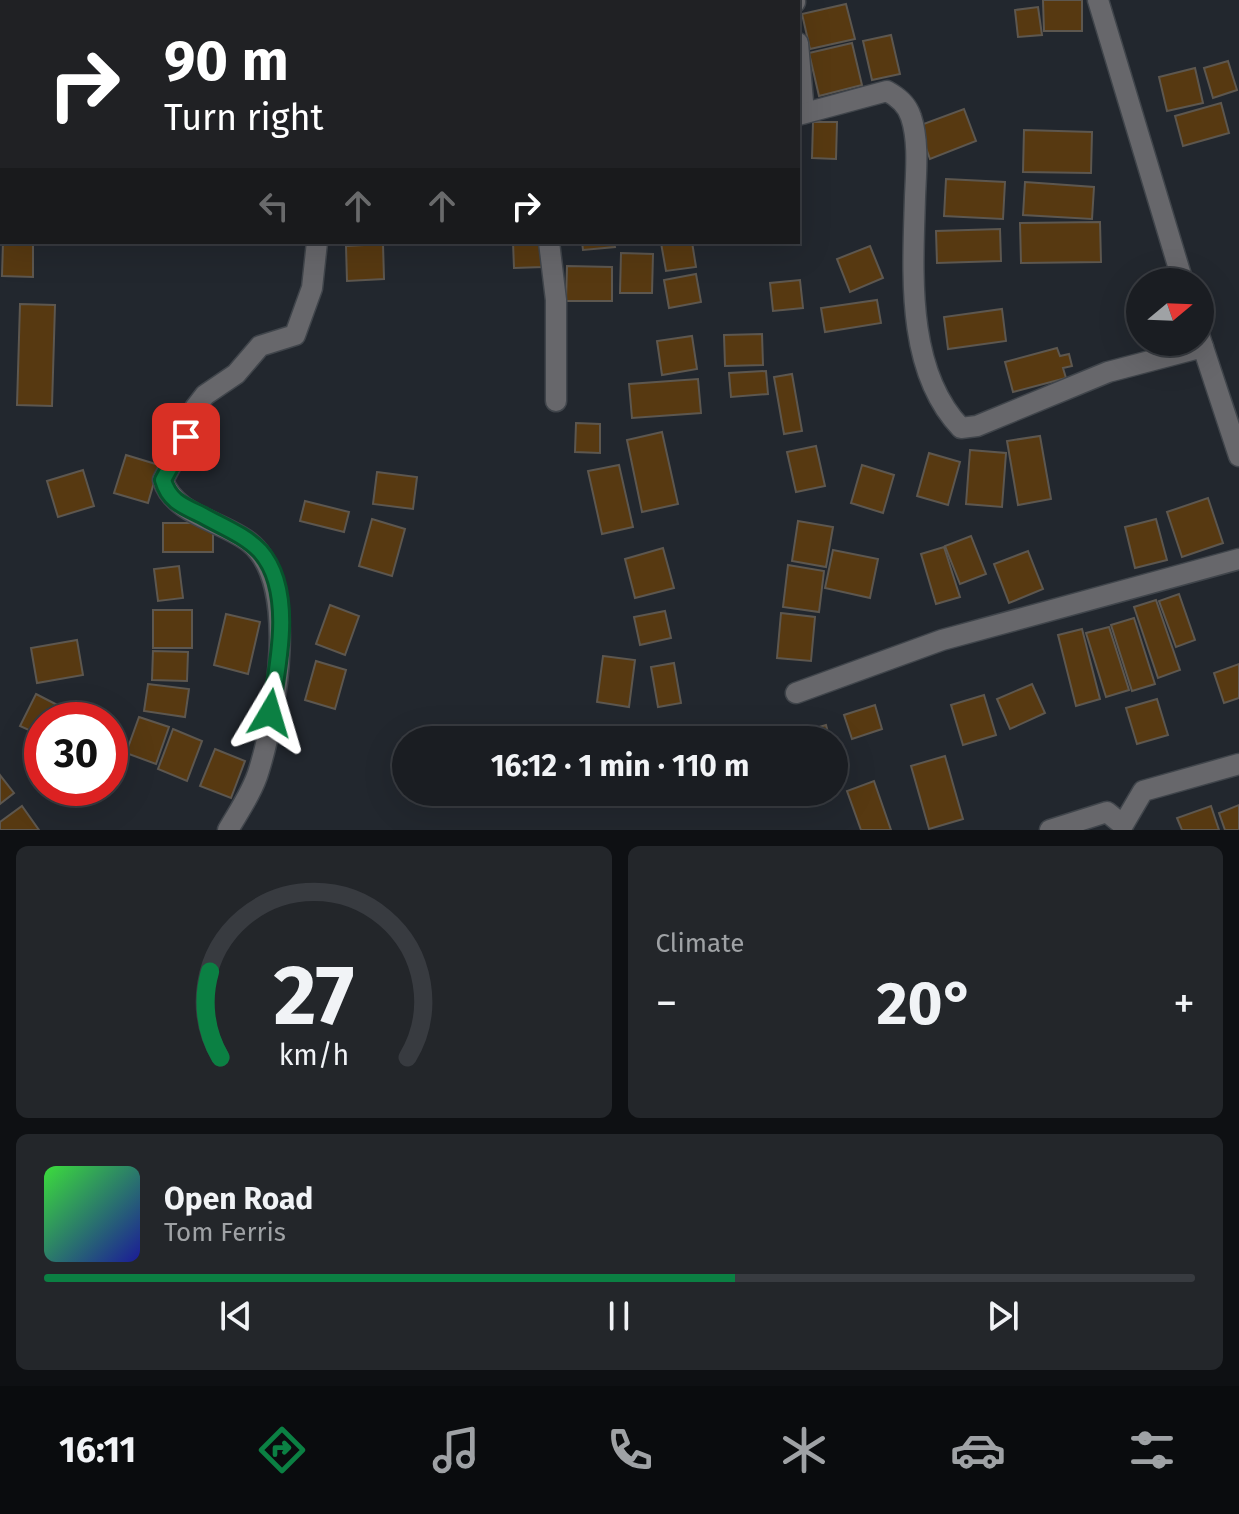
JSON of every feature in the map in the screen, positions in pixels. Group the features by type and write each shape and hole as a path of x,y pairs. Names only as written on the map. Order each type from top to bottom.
{"street":[{"path":"1098,0 1179,268"},
{"path":"800,90 801,114 887,91 900,98 911,117 916,161 913,267 917,321 930,376 945,411 961,428 977,426 1108,372 1158,356"},
{"path":"228,830 247,798 262,760 274,689 280,611 278,590 261,552 170,498 163,480 186,437 195,408 205,395 236,374 260,346 295,335 312,288 317,244"},
{"path":"549,244 556,300 556,401"},
{"path":"1206,356 1239,456"},
{"path":"796,693 942,640 1239,559"},
{"path":"1050,830 1107,812 1124,827 1143,791 1239,764"}],"building":[{"path":"1043,0 1082,0 1082,31 1044,31"},
{"path":"846,4 855,39 810,49 802,14"},
{"path":"1038,7 1042,35 1018,37 1015,10"},
{"path":"891,35 900,74 872,80 863,41"},
{"path":"852,43 862,85 819,96 809,53"},
{"path":"1228,61 1237,90 1213,98 1204,68"},
{"path":"1195,68 1203,103 1167,111 1159,77"},
{"path":"1221,103 1229,133 1183,146 1175,116"},
{"path":"964,109 976,141 930,159 918,126"},
{"path":"813,122 837,122 836,159 812,158"},
{"path":"1024,130 1092,132 1091,173 1023,172"},
{"path":"946,179 1005,182 1003,219 944,216"},
{"path":"1025,182 1094,187 1092,219 1023,215"},
{"path":"1100,222 1101,262 1021,263 1020,223"},
{"path":"1000,229 1001,261 937,263 936,231"},
{"path":"3,244 33,244 33,277 2,276"},
{"path":"383,244 384,279 347,281 346,246"},
{"path":"513,244 542,244 543,267 514,268"},
{"path":"582,244 614,244 615,247 583,250"},
{"path":"661,244 692,244 696,267 666,271"},
{"path":"870,246 883,278 850,292 837,259"},
{"path":"621,253 653,254 652,293 620,293"},
{"path":"567,266 612,267 612,301 566,301"},
{"path":"696,274 701,302 669,308 664,280"},
{"path":"800,280 803,308 773,311 770,283"},
{"path":"877,300 881,323 825,332 821,308"},
{"path":"20,304 55,305 52,406 17,405"},
{"path":"1002,309 1006,341 948,349 944,317"},
{"path":"762,334 763,365 725,366 724,335"},
{"path":"692,336 697,369 662,375 657,341"},
{"path":"1057,348 1060,356 1069,354 1072,366 1063,368 1066,378 1013,392 1005,362"},
{"path":"766,371 768,394 731,397 729,373"},
{"path":"792,374 802,431 784,434 774,377"},
{"path":"698,379 701,413 632,418 629,384"},
{"path":"576,423 600,424 600,453 575,452"},
{"path":"662,432 678,504 642,512 627,440"},
{"path":"1040,436 1051,499 1018,505 1007,441"},
{"path":"816,446 825,486 796,492 787,452"},
{"path":"970,450 1006,453 1002,507 966,504"},
{"path":"929,453 960,462 948,505 917,496"},
{"path":"126,455 159,465 148,503 114,493"},
{"path":"619,465 633,527 602,534 588,471"},
{"path":"862,465 894,475 883,513 851,503"},
{"path":"83,470 94,506 58,517 47,481"},
{"path":"377,472 417,477 413,509 373,504"},
{"path":"1208,498 1223,543 1182,557 1167,512"},
{"path":"305,501 349,512 344,532 300,521"},
{"path":"372,519 405,529 392,576 359,566"},
{"path":"1156,519 1167,560 1135,568 1125,527"},
{"path":"798,521 833,527 826,567 792,561"},
{"path":"163,523 213,523 213,552 163,552"},
{"path":"971,536 986,574 960,584 945,546"},
{"path":"944,547 960,597 936,604 921,554"},
{"path":"663,548 674,588 635,598 625,559"},
{"path":"833,550 878,559 870,598 825,588"},
{"path":"1028,551 1043,589 1009,603 994,564"},
{"path":"788,565 824,571 819,612 783,607"},
{"path":"179,566 183,598 158,601 154,569"},
{"path":"1179,594 1195,640 1176,647 1159,601"},
{"path":"1156,600 1180,670 1158,678 1134,607"},
{"path":"330,605 359,616 345,655 316,644"},
{"path":"153,610 192,610 192,648 153,648"},
{"path":"665,611 671,638 640,645 634,617"},
{"path":"781,613 815,617 811,661 777,658"},
{"path":"226,614 260,622 248,674 214,665"},
{"path":"1134,618 1155,684 1132,691 1111,625"},
{"path":"1109,627 1129,690 1106,697 1086,633"},
{"path":"1082,629 1100,699 1076,706 1058,635"},
{"path":"77,640 83,675 37,683 31,648"},
{"path":"153,651 188,652 187,681 152,680"},
{"path":"603,656 635,660 629,707 597,702"},
{"path":"316,661 346,670 335,709 305,700"},
{"path":"674,663 681,703 658,707 651,667"},
{"path":"1239,664 1239,698 1224,703 1214,673"},
{"path":"148,684 189,689 185,717 144,711"},
{"path":"1032,684 1045,713 1010,729 997,699"},
{"path":"36,694 52,702 32,702"},
{"path":"984,695 996,735 963,745 951,705"},
{"path":"1157,699 1168,735 1137,744 1126,708"},
{"path":"875,705 882,729 852,739 844,715"},
{"path":"139,717 169,727 156,764 128,754"},
{"path":"173,729 202,741 187,781 158,769"},
{"path":"215,749 245,761 231,798 200,786"},
{"path":"945,756 963,819 929,829 911,766"},
{"path":"0,775 14,793 0,804"},
{"path":"874,781 891,830 861,830 848,791"},
{"path":"1239,805 1239,830 1225,830 1219,813"},
{"path":"22,806 39,830 0,830 0,822"},
{"path":"1211,806 1219,830 1182,830 1177,818"}],"route":[{"path":"186,437 163,480 170,498 261,552 278,590 280,611 270,713"}]}
